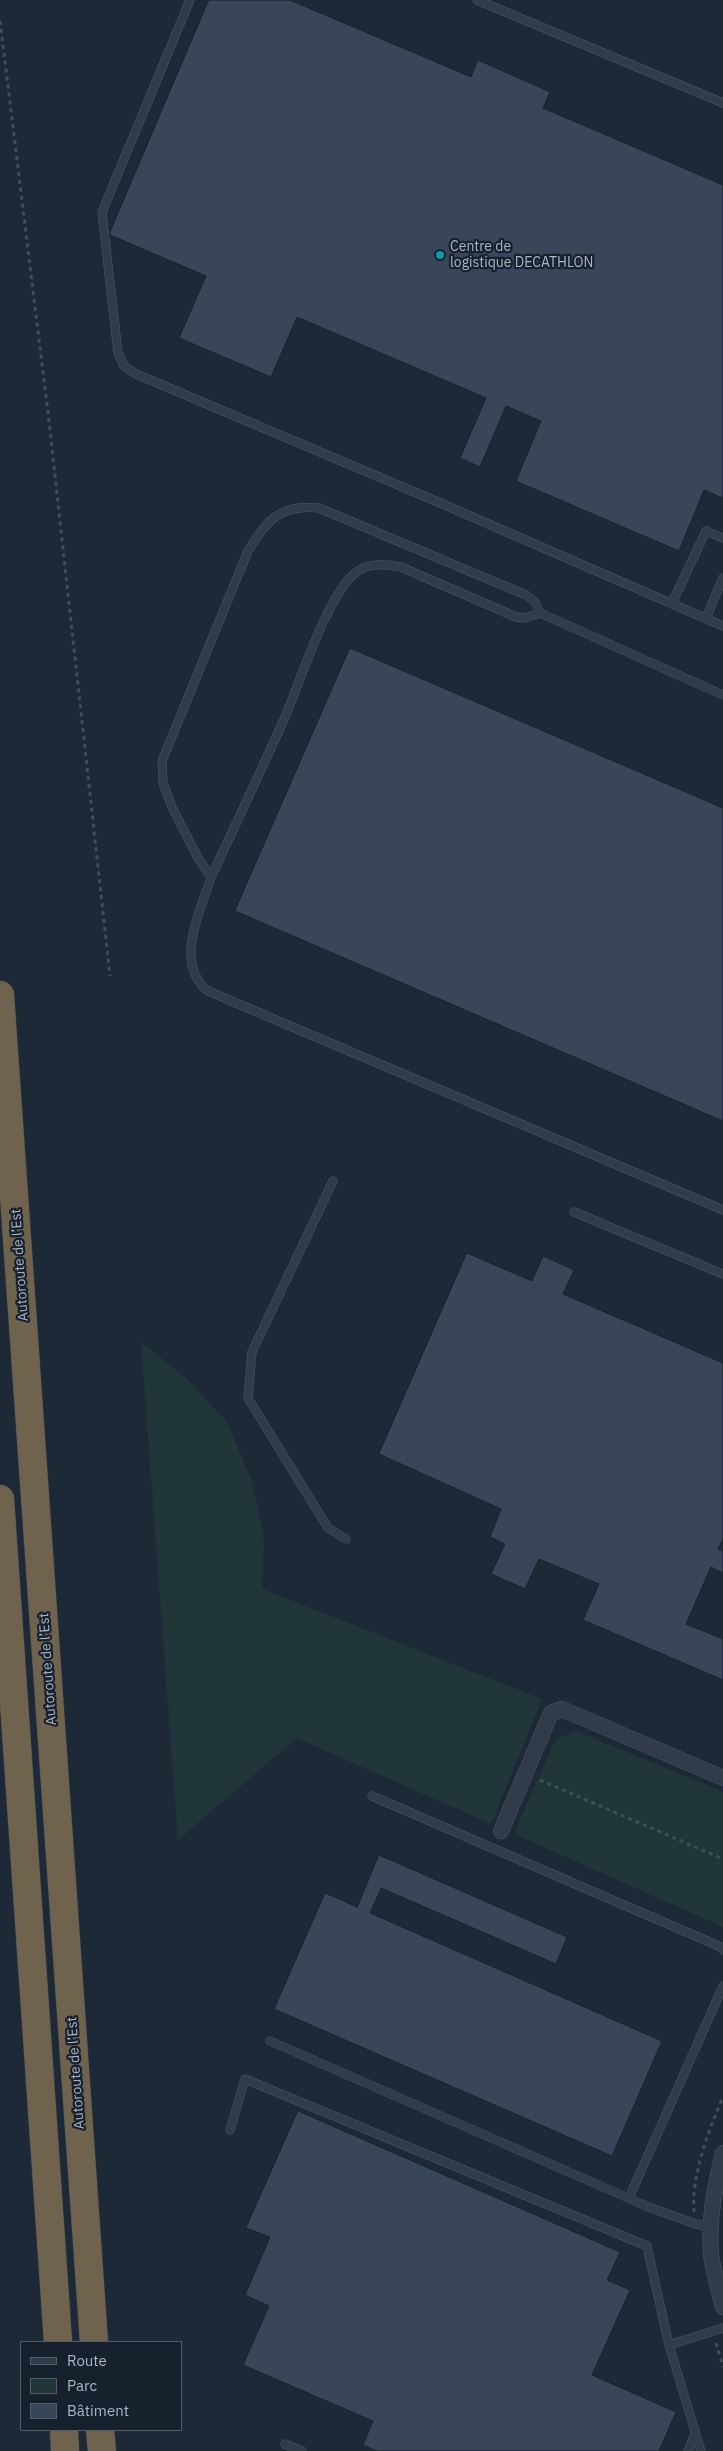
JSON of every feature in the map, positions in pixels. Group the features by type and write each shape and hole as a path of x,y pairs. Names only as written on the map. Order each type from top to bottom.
{"highway":[{"name":"Autoroute de l’Est","path":"0,995 94,2341"},
{"path":"0,1499 58,2341"},
{"path":"64,2431 65,2451"},
{"path":"100,2431 102,2451"}],"street":[{"path":"501,1831 550,1713 562,1709 723,1778"},
{"path":"723,2153 712,2200 710,2226 711,2255 723,2307"}],"lane":[{"path":"190,0 102,212 118,353 124,366 136,374 723,626"},
{"path":"477,0 723,103"},
{"path":"211,877 198,858 172,807 163,783 162,760 248,551 259,534 274,518 288,509 303,506 320,508 526,595 536,602 540,613"},
{"path":"672,603 706,531 723,538"},
{"path":"723,695 540,613 525,618 516,617 400,568 381,564 362,568 340,590 330,610 284,718 211,877 190,947 193,968 200,984 208,991 723,1210"},
{"path":"706,618 723,578"},
{"path":"333,1181 252,1352 248,1398 328,1528 346,1539"},
{"path":"574,1212 723,1274"},
{"path":"372,1796 720,1946 723,1950"},
{"path":"493,1848 501,1831"},
{"path":"629,2198 723,1986"},
{"path":"270,2041 629,2198 696,2224 710,2226"},
{"path":"230,2130 245,2079 647,2246 670,2345 701,2451"},
{"path":"670,2345 723,2328"},
{"path":"688,2451 695,2434"},
{"path":"285,2444 302,2451"}],"path":[{"path":"0,21 49,420 110,976"},
{"path":"525,1773 723,1859"}],"green space":[{"path":"141,1342 186,1378 227,1422 252,1481 264,1538 262,1589 542,1699 491,1824 297,1738 178,1840"},
{"path":"576,1731 723,1792 723,1927 514,1834 555,1740"}],"building":[{"name":"Centre de logistique DECATHLON","path":"209,0 290,0 471,77 478,60 550,92 543,108 723,185 723,498 704,490 679,551 516,481 541,421 506,406 480,467 460,458 486,398 297,317 271,377 179,338 206,276 110,235 110,232"},
{"path":"350,648 723,808 723,1121 235,911"},
{"path":"467,1253 532,1281 543,1256 574,1270 563,1294 723,1363 723,1539 718,1549 723,1551 723,1573 711,1567 686,1624 723,1639 723,1680 583,1620 599,1584 539,1559 525,1589 491,1574 505,1544 490,1537 501,1509 379,1454"},
{"path":"379,1855 567,1937 556,1964 381,1888 370,1913 662,2041 612,2156 274,2009 325,1893 357,1907"},
{"path":"298,2111 620,2252 607,2280 630,2290 592,2375 676,2412 659,2451 377,2451 363,2445 373,2421 243,2365 269,2306 245,2295 270,2237 246,2228"}],"place":[{"name":"Centre de logistique DECATHLON","path":"440,255"}]}
